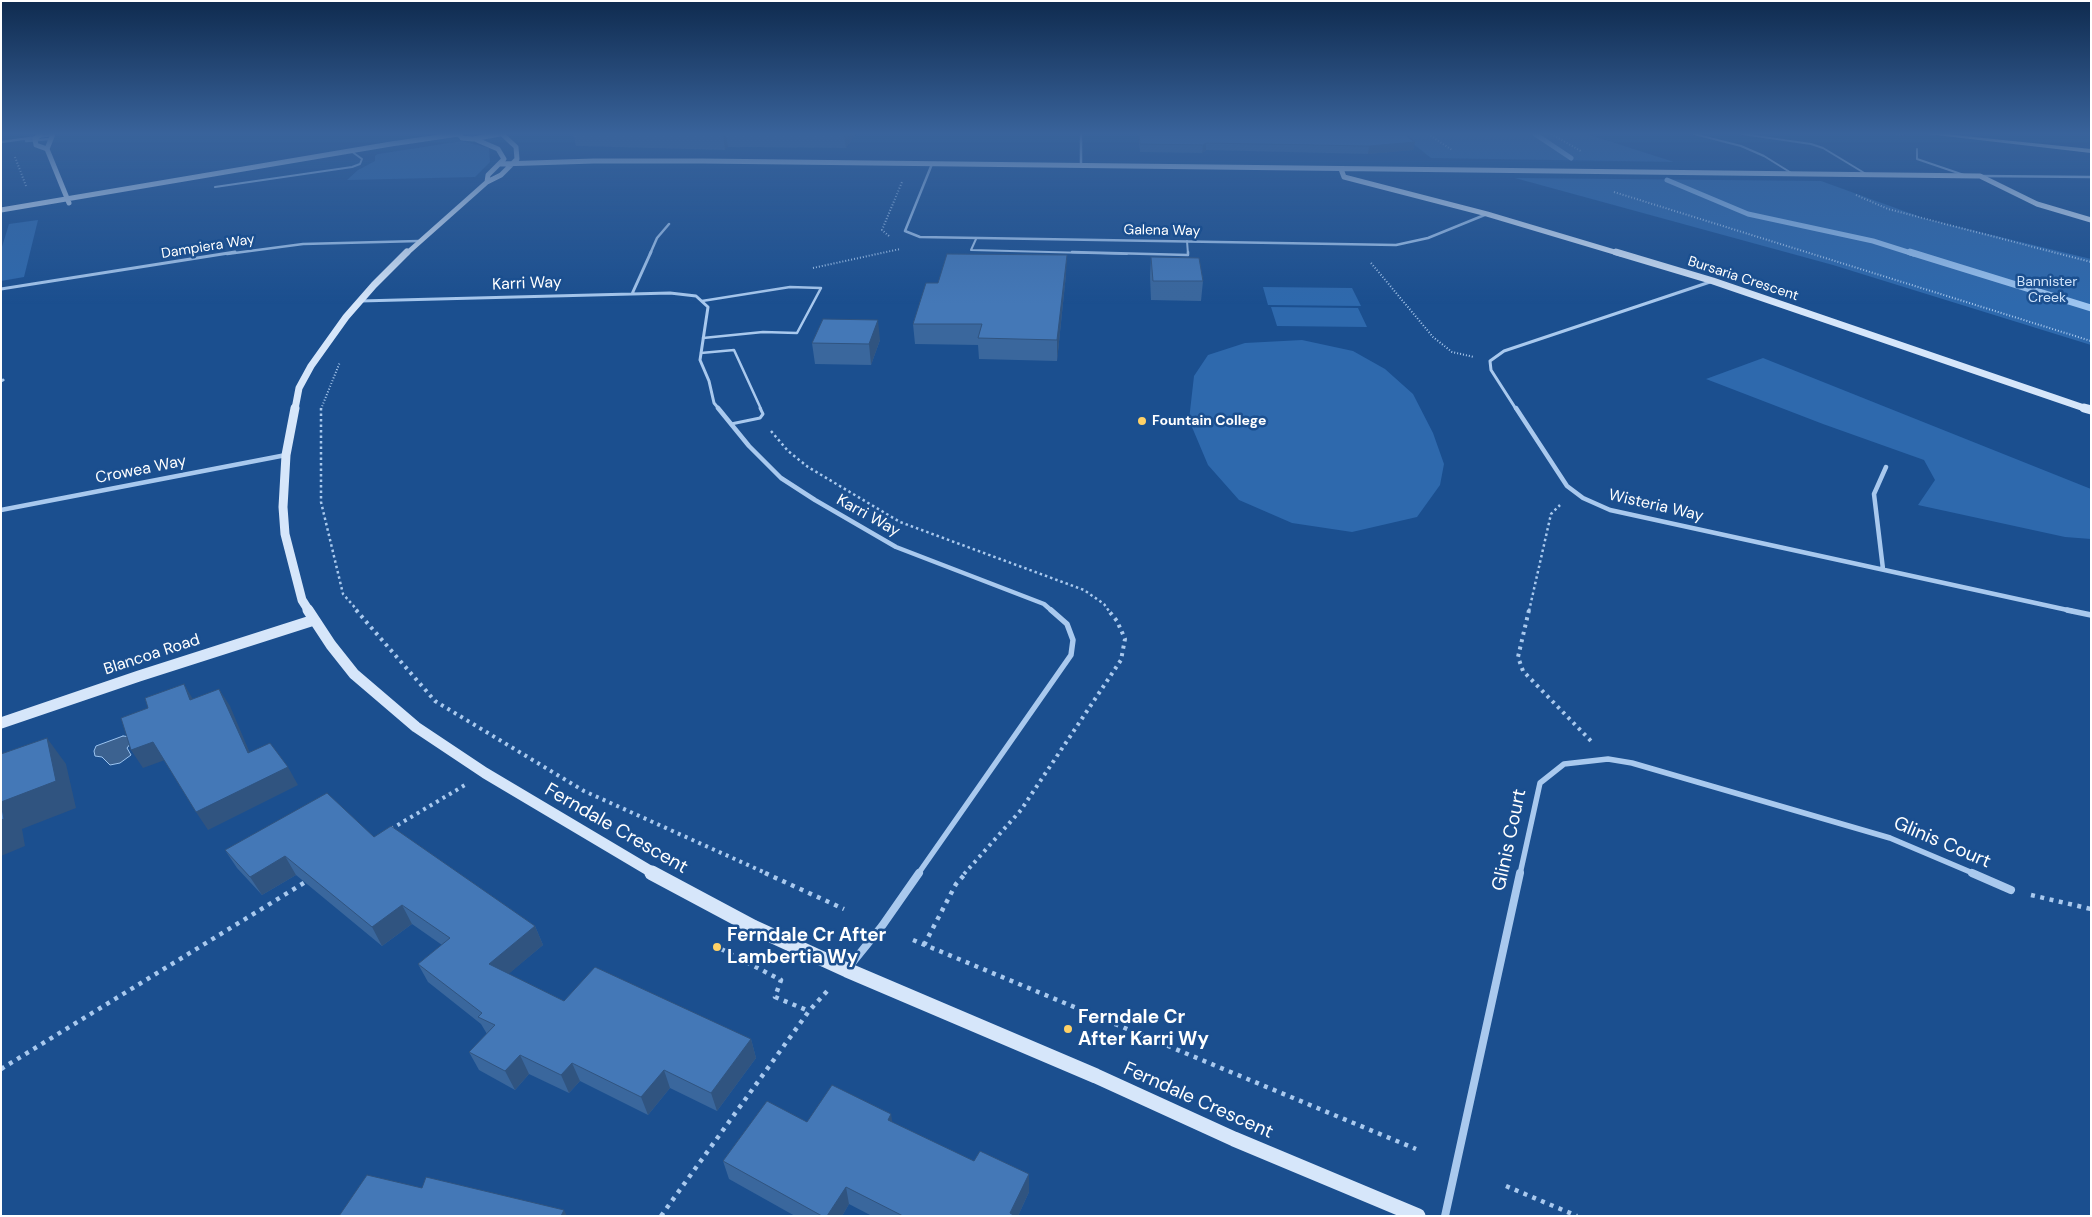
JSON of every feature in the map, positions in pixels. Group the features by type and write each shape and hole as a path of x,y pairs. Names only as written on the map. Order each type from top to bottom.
{"street":[{"path":"64,191 68,201"},
{"path":"1,215 127,191"},
{"name":"Ferndale Crescent","path":"477,191 419,241 360,301 346,317 311,366 299,388 286,455 283,507 286,534 302,600 314,620 354,674 416,727 485,773 641,866 753,927 847,970 1096,1076 1234,1139 1418,1216"},
{"name":"Galena Way","path":"921,191 905,231 920,237 1410,244 1487,214"},
{"name":"Bursaria Crescent","path":"1398,191 1487,214 1713,281 2091,410"},
{"path":"2010,191 2037,204 2091,220"},
{"path":"1,210 68,201"},
{"path":"632,294 657,238 668,224"},
{"name":"Dampiera Way","path":"1,289 263,248 303,244 419,241"},
{"path":"1490,361 1504,351 1713,281"},
{"name":"Karri Way","path":"360,301 670,293 696,296 708,307 700,360 714,403 749,446 781,478 896,547 1044,604 1067,624 1074,640 1071,654 1062,670 882,926 847,970"},
{"name":"Wisteria Way","path":"1490,361 1491,370 1567,486 1583,498 1610,510 2091,615"},
{"name":"Crowea Way","path":"1,510 286,455"},
{"path":"1883,569 1874,494 1886,467"},
{"name":"Blancoa Road","path":"1,723 314,620"},
{"name":"Glinis Court","path":"1445,1216 1540,783 1564,764 1608,759 1632,763 1890,838 2010,890"}],"lane":[{"path":"976,239 972,250 1188,255 1187,241"},
{"path":"702,301 790,287 821,288 797,333 763,332 703,338"},
{"path":"701,353 734,350 762,414 760,418 731,424"}],"path":[{"path":"1611,191 2091,341"},
{"path":"1854,194 1888,209 2091,262"},
{"path":"1354,244 1398,293 1433,337 1452,352 1490,361"},
{"path":"341,360 320,410 321,502 343,594 434,701 584,791 844,909"},
{"path":"760,418 788,450 808,467 900,522 1084,590 1104,604 1117,621 1124,639 1121,660 1021,810 956,884 924,945"},
{"path":"1583,498 1558,505 1551,514 1518,657 1523,671 1608,759"},
{"path":"386,832 485,773"},
{"path":"1,1068 311,879"},
{"path":"2010,890 2091,909"},
{"path":"913,940 1416,1149"},
{"path":"721,950 782,980 775,997 809,1011"},
{"path":"661,1216 809,1011 847,970"},
{"path":"1506,1186 1578,1216"}],"green space":[{"name":"Bannister Creek","path":"1562,191 1848,191 1926,219 2091,259 2091,345 1833,265"},
{"path":"38,220 24,277 1,281 1,250 9,224"},
{"path":"1263,287 1352,288 1361,306 1268,305"},
{"path":"1271,307 1358,308 1367,327 1277,326"},
{"path":"1302,340 1353,351 1385,369 1413,394 1433,433 1444,464 1440,485 1417,517 1352,532 1292,523 1239,500 1208,465 1189,420 1194,376 1208,355 1245,343"},
{"path":"1763,358 2091,489 2091,539 2065,537 1918,505 1935,480 1924,460 1706,379"}],"shaded area":[{"path":"123,736 131,737 131,743 127,748 131,755 120,763 110,765 102,757 95,756 96,746"}],"building":[{"path":"947,254 1067,255 1057,340 978,338 982,324 913,324 926,283 938,283"},
{"path":"1151,257 1199,258 1203,281 1153,281"},
{"path":"823,319 878,320 869,344 812,343"},
{"path":"184,684 190,700 219,689 248,753 270,743 288,767 196,812 153,742 131,750 121,718 148,708 145,698"},
{"path":"47,738 56,781 1,802 1,754"},
{"path":"327,793 374,837 391,826 535,926 489,964 564,1001 595,967 751,1039 711,1093 664,1070 641,1097 572,1063 561,1075 520,1055 505,1071 469,1052 495,1025 478,1017 482,1013 418,964 450,938 402,905 372,927 285,856 250,877 225,850"},
{"path":"1,803 4,819 1,820"},
{"path":"832,1085 891,1114 888,1120 974,1161 980,1151 1029,1174 1010,1213 1015,1216 903,1216 846,1187 827,1216 822,1216 723,1161 767,1101 807,1122"},
{"path":"367,1175 422,1188 426,1177 564,1210 561,1216 339,1216"}],"waterway":[{"name":"Bannister Creek","path":"1693,191 1748,214 1873,241 1914,254"},
{"name":"Bannister Creek","path":"1910,252 2091,308"}],"place":[{"name":"Fountain College","path":"1142,421"},
{"name":"Ferndale Cr After Lambertia Wy","path":"717,947"},
{"name":"Ferndale Cr After Karri Wy","path":"1068,1029"}]}
